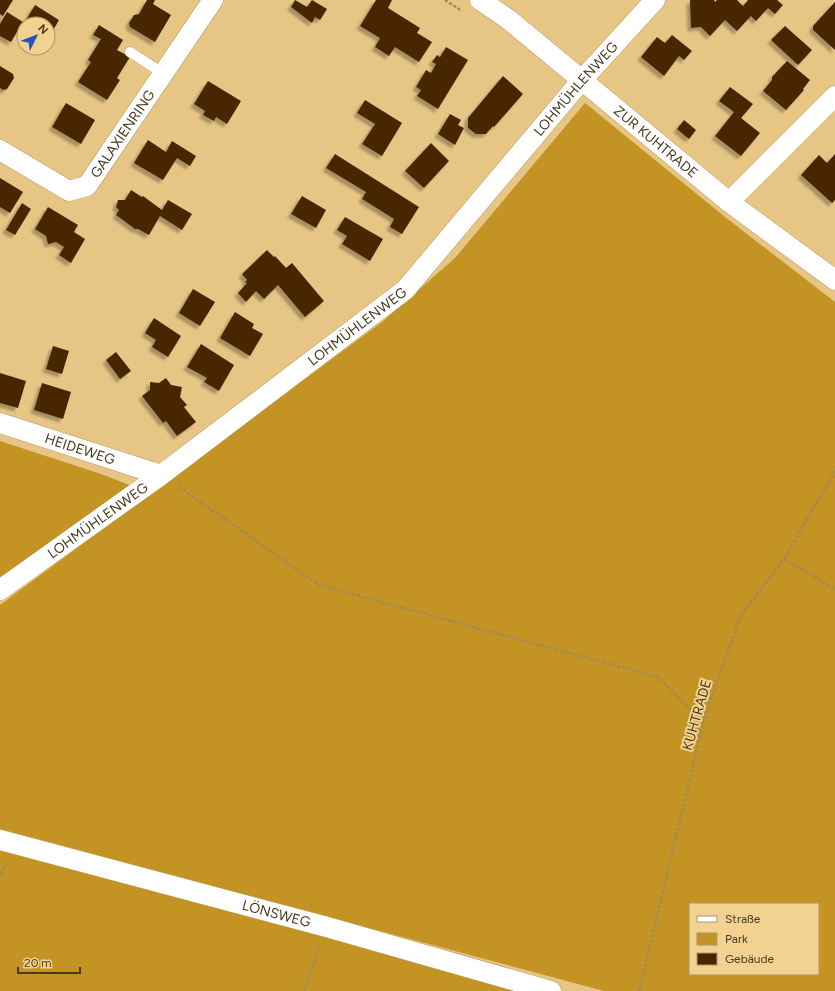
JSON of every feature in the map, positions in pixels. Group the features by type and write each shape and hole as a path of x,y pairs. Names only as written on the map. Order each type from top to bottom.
{"street":[{"name":"GALAXIENRING","path":"0,150 69,190 87,186 213,0"},
{"name":"ZUR KUHTRADE","path":"480,0 508,19 729,202 835,280"},
{"name":"LOHMÜHLENWEG","path":"0,590 161,475 405,290 581,81 655,0"},
{"path":"729,202 835,96"},
{"name":"HEIDEWEG","path":"0,423 161,475"},
{"name":"LÖNSWEG","path":"0,840 326,928 551,991"}],"lane":[{"path":"130,52 164,74"}],"path":[{"name":"KUHTRADE","path":"639,991 705,716 741,615 784,559 835,471"},
{"path":"161,475 319,585 658,677 696,715 705,716"},
{"path":"784,559 835,589"},
{"path":"304,991 326,928"}],"green space":[{"path":"585,103 725,217 835,302 835,991 604,991 0,829 0,605 382,322 455,258"},
{"path":"0,441 101,474 132,486 0,577"},
{"path":"0,847 523,991 0,991"}],"building":[{"path":"0,0 13,0 3,16 0,14"},
{"path":"147,0 155,0 153,4 171,15 155,42 130,27 129,23 134,15 139,14"},
{"path":"295,0 307,7 312,0 327,9 320,20 315,17 312,23 291,7"},
{"path":"376,0 392,0 388,8 420,28 417,33 432,42 419,62 395,47 389,56 375,47 380,38 360,26"},
{"path":"690,0 714,0 715,2 717,0 737,0 743,6 748,0 777,0 783,5 775,14 768,8 756,21 751,16 737,31 725,20 710,36 701,27 691,28"},
{"path":"835,2 835,50 813,30 813,26"},
{"path":"35,5 53,16 28,16"},
{"path":"7,12 16,18 16,34 11,42 0,36 0,24"},
{"path":"56,18 59,20 56,25"},
{"path":"99,25 123,40 117,50 130,57 117,78 120,80 107,100 78,82 91,62 88,60 101,39 93,35"},
{"path":"785,26 812,50 798,65 771,40"},
{"path":"672,35 692,51 684,60 679,56 664,76 641,57 657,37 665,43"},
{"path":"446,47 468,60 438,109 417,96 421,90 416,87 426,70 431,73 436,64 432,62 437,55 440,57"},
{"path":"787,61 810,80 803,89 804,90 786,110 763,91 772,80 772,77"},
{"path":"0,66 13,74 14,78 7,89 3,90 0,88"},
{"path":"503,76 523,94 486,134 476,134 468,128 468,118"},
{"path":"208,81 241,101 227,124 216,117 214,121 203,115 205,111 194,104"},
{"path":"730,87 753,104 741,118 760,133 741,156 715,136 734,112 719,101"},
{"path":"365,100 402,123 382,156 362,144 375,124 357,113"},
{"path":"66,103 95,120 81,144 52,127"},
{"path":"450,114 461,120 458,125 464,128 455,145 438,134"},
{"path":"684,120 696,130 689,139 677,129"},
{"path":"148,140 166,152 172,141 196,156 190,166 177,158 163,180 134,163"},
{"path":"431,143 449,161 424,188 405,171"},
{"path":"335,154 419,207 402,234 390,227 394,219 362,199 366,192 326,168"},
{"path":"835,154 835,200 832,203 801,175 819,155 827,163"},
{"path":"0,178 23,192 10,213 0,207"},
{"path":"131,190 142,197 143,196 162,210 168,200 192,214 182,230 160,216 149,235 135,229 116,215 119,210 116,207 118,200 125,200"},
{"path":"302,196 326,210 316,228 291,214"},
{"path":"22,203 31,209 15,235 6,230"},
{"path":"48,207 78,225 74,232 85,239 71,263 59,255 64,247 56,242 48,244 46,236 35,229"},
{"path":"345,217 383,239 370,261 342,244 347,236 337,230"},
{"path":"267,250 286,268 292,263 324,301 305,317 278,285 264,299 256,291 246,302 238,293 247,283 245,282 247,280 242,274"},
{"path":"193,289 215,302 200,326 179,313"},
{"path":"235,312 254,324 252,328 263,334 250,356 220,338"},
{"path":"154,318 181,336 168,357 152,347 156,340 145,333"},
{"path":"201,344 234,365 219,391 204,382 207,378 187,367"},
{"path":"53,346 69,351 62,374 46,369"},
{"path":"116,352 131,371 120,379 106,360"},
{"path":"0,373 26,381 18,408 0,403"},
{"path":"166,378 171,385 182,387 180,397 187,405 184,407 196,422 177,436 166,421 163,423 142,396 150,390 150,382 159,383"},
{"path":"42,383 71,392 63,419 34,410"}]}
